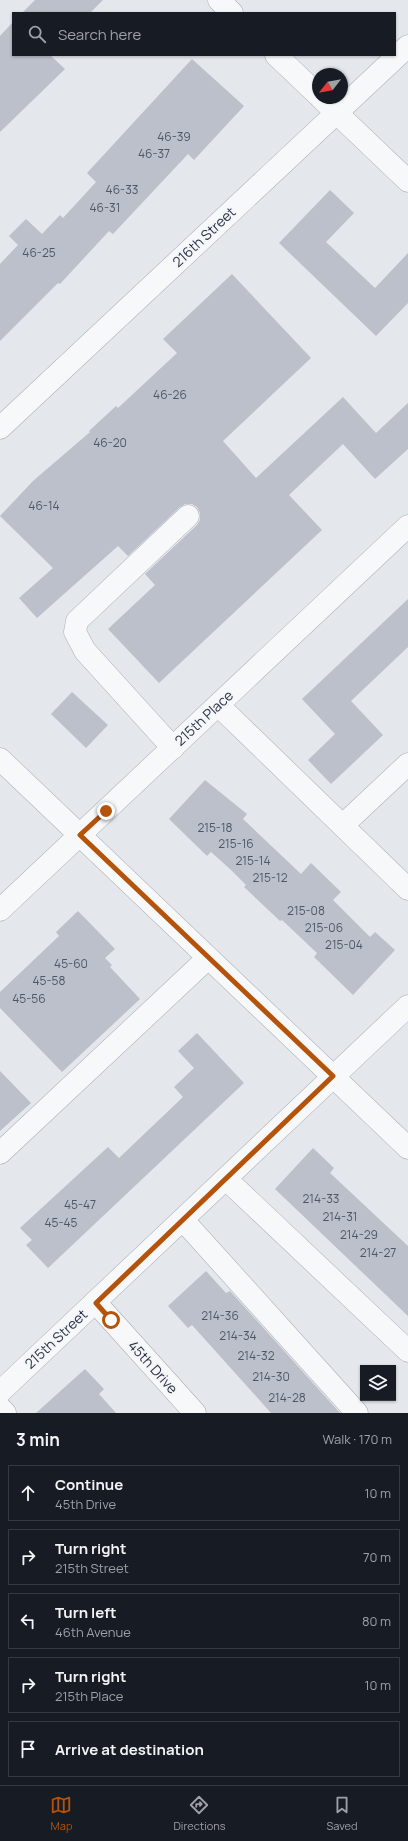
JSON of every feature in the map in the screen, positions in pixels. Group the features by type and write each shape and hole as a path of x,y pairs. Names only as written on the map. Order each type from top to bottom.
{"street":[{"path":"219,0 231,12"},
{"name":"216th Street","path":"396,55 408,46"},
{"path":"277,56 312,89"},
{"name":"216th Street","path":"0,428 328,105 394,56"},
{"path":"328,105 408,181"},
{"path":"173,748 86,651 75,632 77,621 188,516"},
{"name":"215th Place","path":"0,910 408,526"},
{"path":"218,705 408,889"},
{"path":"0,759 408,1148"},
{"path":"343,825 408,764"},
{"path":"0,1154 208,958"},
{"name":"215th Street","path":"0,1392 96,1303 408,1006"},
{"path":"226,1179 408,1351"},
{"path":"183,1220 357,1413"},
{"name":"45th Drive","path":"96,1303 195,1413"},
{"path":"0,1408 5,1413"}],"building":[{"path":"35,0 103,0 91,12 23,12"},
{"path":"12,23 12,56 51,56 65,69 0,132 0,36"},
{"path":"192,59 244,106 194,160 188,154 113,234 109,231 60,284 58,283 0,341 0,264 18,245 9,236 26,219 42,234 60,215 63,218 96,182 87,173"},
{"path":"330,190 354,213 326,242 375,288 408,253 408,303 376,336 279,243"},
{"path":"232,274 311,358 223,441 256,478 343,397 376,433 408,403 408,449 375,479 343,444 289,495 322,530 159,683 108,629 155,585 145,574 197,525 200,520 200,513 197,507 192,504 185,504 180,507 128,556 118,546 37,618 19,598 53,568 0,516 33,481 90,432 89,431 116,406 118,408 177,353 163,339"},
{"path":"408,599 408,647 351,701 383,735 331,784 308,760 335,734 302,699"},
{"path":"72,692 108,725 86,748 51,714"},
{"path":"205,780 247,814 243,819 301,874 311,863 341,892 333,900 370,937 375,932 395,950 353,995 314,957 317,953 244,887 246,885 230,869 211,852 207,856 169,819"},
{"path":"78,911 115,949 105,958 112,965 110,967 140,999 62,1072 0,1008 0,992 59,936 56,932"},
{"path":"197,1033 244,1083 48,1268 26,1245 32,1240 20,1228 108,1147 119,1158 183,1097 174,1087 194,1068 178,1051"},
{"path":"0,1071 31,1103 0,1131"},
{"path":"313,1148 334,1168 330,1173 408,1246 408,1316 275,1189"},
{"path":"206,1271 226,1293 230,1291 340,1413 271,1413 192,1325 188,1328 168,1306"},
{"path":"85,1369 104,1389 99,1394 116,1413 36,1413"}],"route":[{"path":"106,811 80,835 333,1076 96,1303 111,1320"}]}
